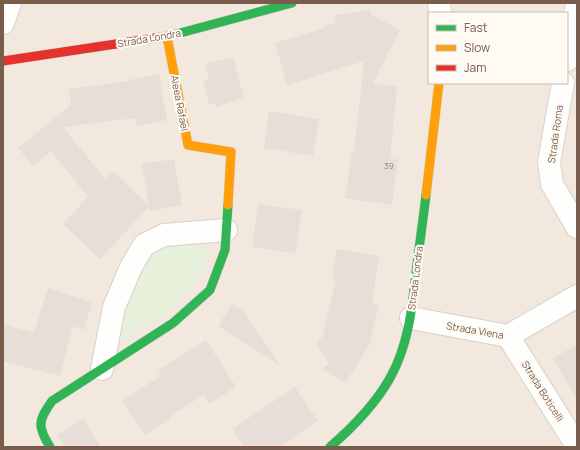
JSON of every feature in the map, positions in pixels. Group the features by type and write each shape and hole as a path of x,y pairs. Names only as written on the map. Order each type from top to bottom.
{"street":[{"name":"Strada Londra","path":"3,61 166,37 292,3"},
{"path":"568,54 577,4"},
{"name":"Aleea Rafael","path":"50,447 40,432 40,418 52,401 173,323 210,290 225,250 231,152 188,145 166,37"},
{"name":"Strada Londra","path":"330,447 352,429 372,407 389,382 402,352 411,318 439,84"},
{"name":"Strada Roma","path":"563,84 549,162 552,184 577,227"},
{"path":"102,368 114,307 131,267 144,245 164,235 226,230"},
{"name":"Strada Viena","path":"411,318 508,336 577,296"},
{"name":"Strada Boticelli","path":"508,336 577,446"}],"shaded area":[{"path":"3,3 577,3 577,447 3,447"}],"green space":[{"path":"195,244 204,248 209,253 209,261 182,300 129,338 123,339 118,337 119,319 133,285 152,251 163,245"}],"building":[{"path":"371,10 371,15 400,30 372,84 397,86 390,158 398,160 392,205 345,198 352,153 354,153 364,61 287,85 275,43 325,28 325,25 336,24 334,15"},
{"path":"233,57 244,98 216,107 215,103 209,105 203,81 209,79 205,64"},
{"path":"159,74 167,120 136,126 135,118 63,127 105,179 113,171 149,206 142,164 174,159 182,205 150,211 149,207 100,259 63,224 88,197 51,151 33,166 18,148 71,105 69,89 129,81"},
{"path":"269,111 319,119 313,156 264,148"},
{"path":"258,204 302,210 295,253 252,247"},
{"path":"337,249 379,256 372,303 379,305 369,346 345,383 322,369 329,364 317,345 323,335 336,279 332,278"},
{"path":"48,288 92,302 84,330 73,326 60,376 3,361 3,324 34,333"},
{"path":"232,304 243,311 281,366 218,326"},
{"path":"206,340 236,387 209,404 203,395 145,435 122,401 162,375 158,370"},
{"path":"577,345 577,400 553,358"},
{"path":"295,387 318,421 280,447 244,447 232,429"},
{"path":"83,419 101,447 65,447 57,435"}],"traffic: fast":[{"path":"169,36 292,3"},
{"path":"330,447 347,432 378,397 390,378 401,353 411,314 426,195"},
{"path":"50,447 43,434 41,424 44,414 52,401 173,323 210,290 225,250 228,205"}],"traffic: slow":[{"path":"167,37 188,145 231,152 228,205"},
{"path":"426,195 439,84"}],"traffic: jam":[{"path":"3,61 169,36"}]}
